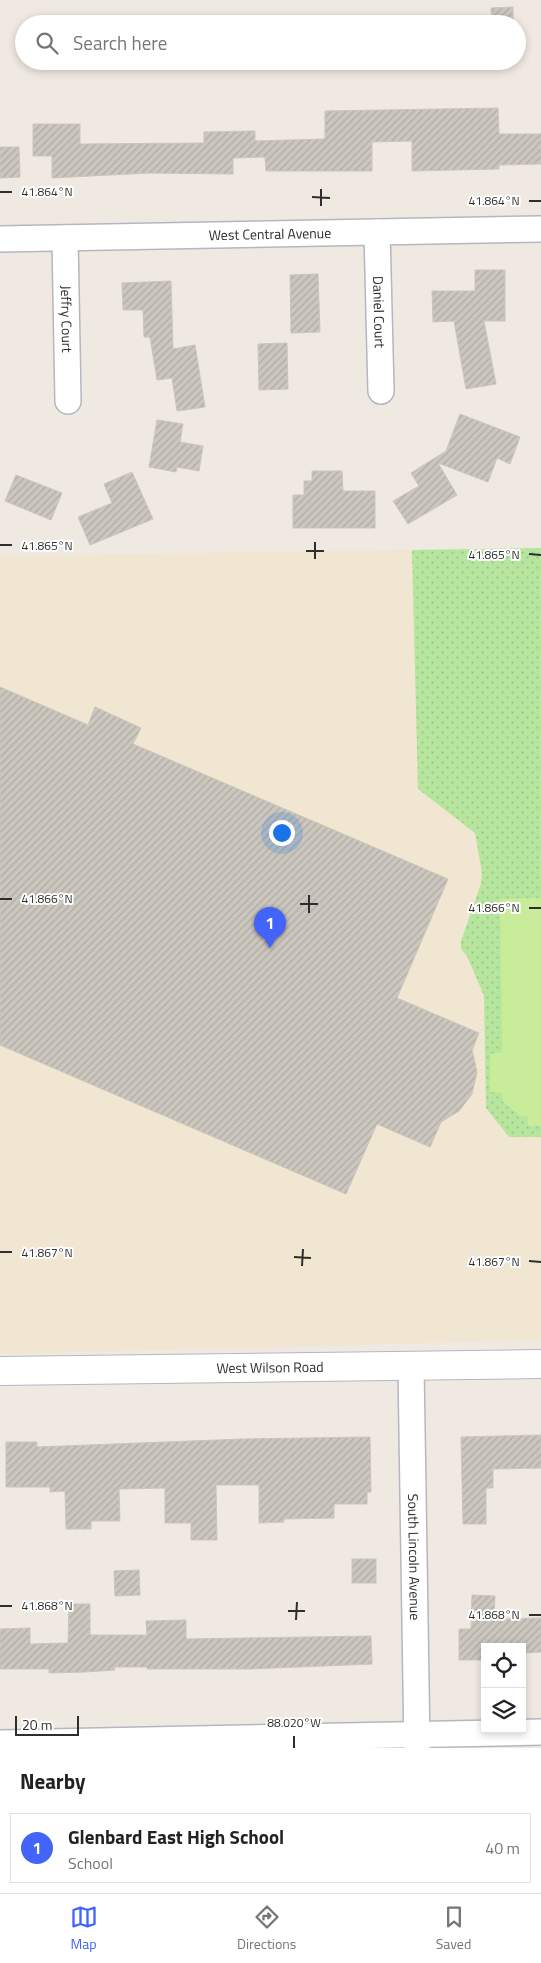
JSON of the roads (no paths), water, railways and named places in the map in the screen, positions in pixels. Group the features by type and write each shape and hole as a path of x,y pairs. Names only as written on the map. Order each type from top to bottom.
{"street":[{"name":"West Central Avenue","path":"0,239 541,229"},
{"name":"Daniel Court","path":"377,232 381,391"},
{"name":"Jeffry Court","path":"65,238 68,401"},
{"name":"West Wilson Road","path":"0,1371 541,1364"},
{"name":"South Lincoln Avenue","path":"411,1366 417,1741"},
{"path":"0,1743 417,1741 541,1732"}],"place":[{"name":"Glenbard East High School","path":"270,948"}]}
